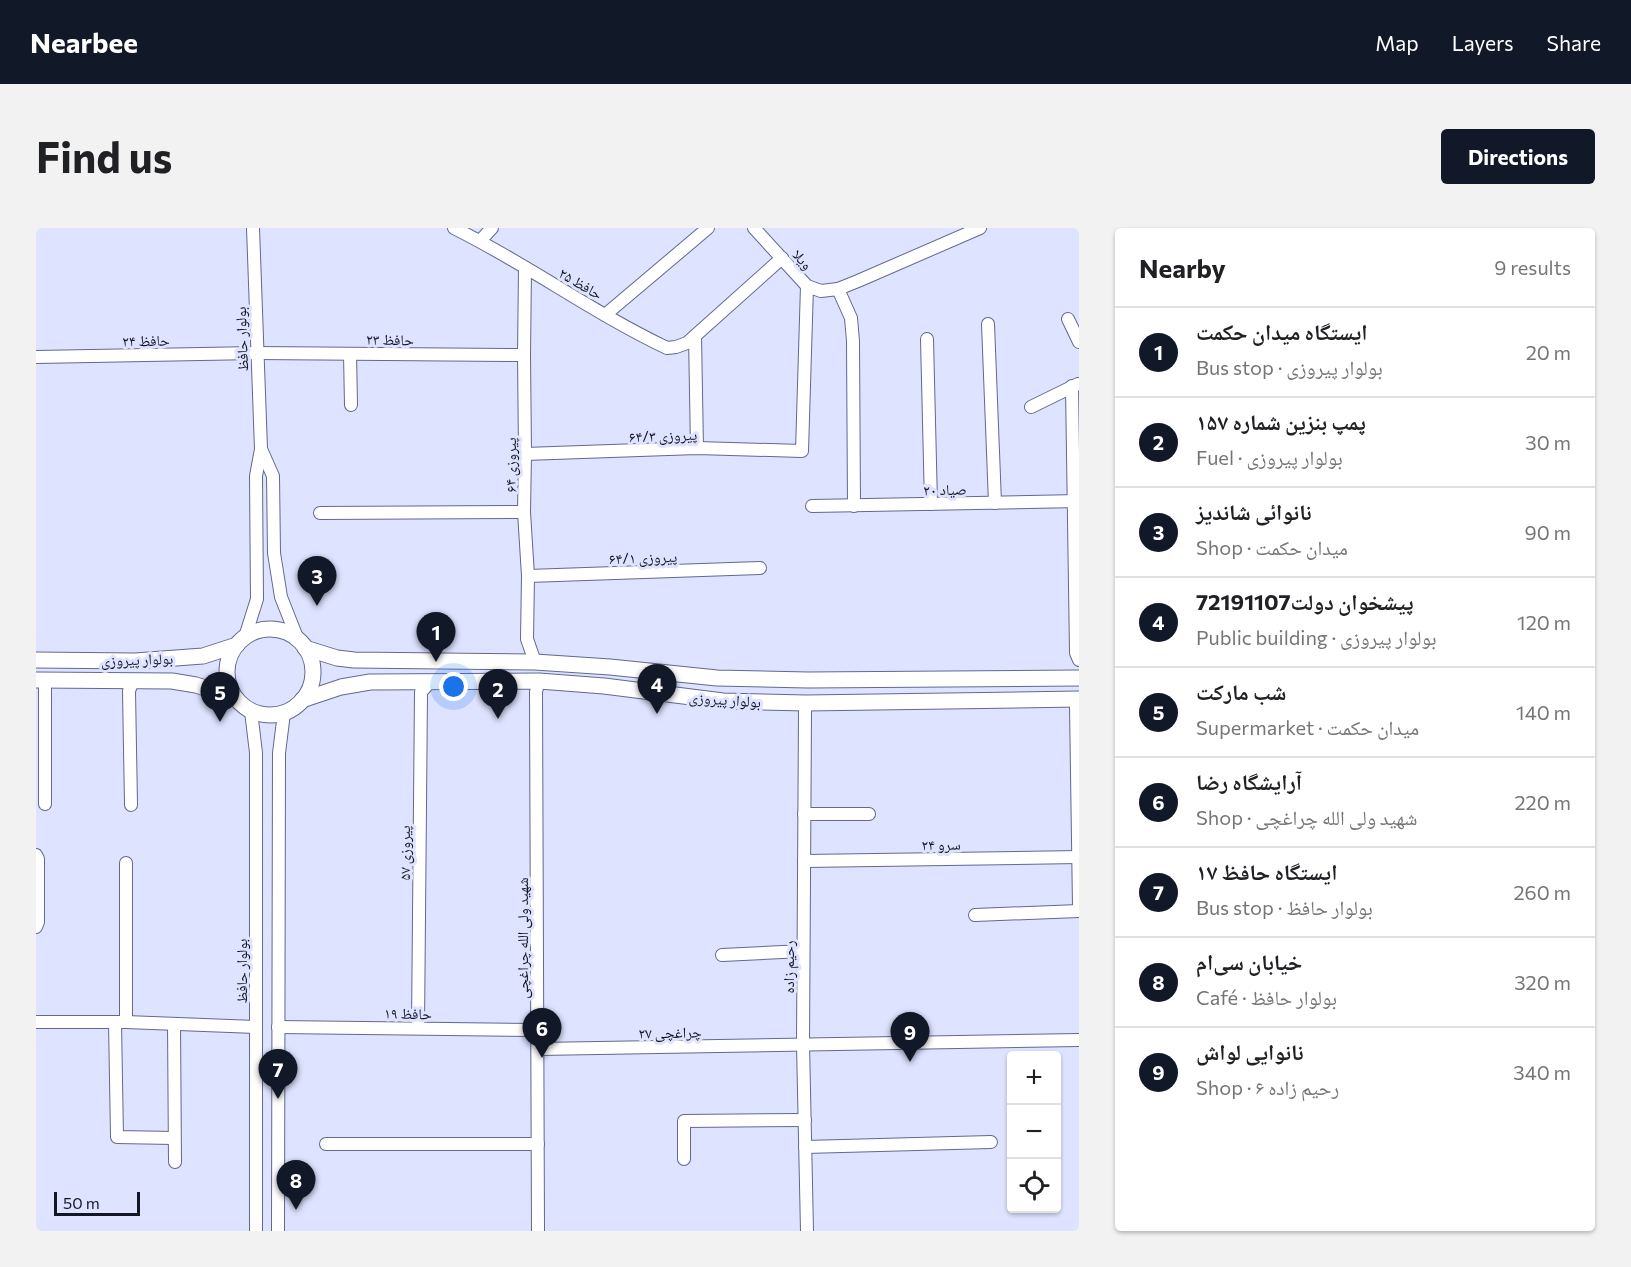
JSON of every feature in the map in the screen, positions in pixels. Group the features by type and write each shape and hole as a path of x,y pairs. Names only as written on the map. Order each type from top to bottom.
{"main road":[{"path":"278,630 301,644 310,658 312,680 308,691 294,708 284,713 262,715 251,711 234,697 229,687 227,665 231,654 241,641 255,632 278,630"},
{"name":"بولوار پیروزی","path":"36,660 135,661 203,656 241,641"},
{"name":"بولوار پیروزی","path":"301,644 337,658 354,660 535,662 717,678 808,680 1079,678"},
{"name":"بولوار پیروزی","path":"41,680 172,681 234,697"},
{"name":"بولوار پیروزی","path":"302,700 341,687 370,682 539,681 604,686 718,701 806,703 1079,700"}],"street":[{"name":"بولوار حافظ","path":"253,228 261,449"},
{"name":"حافظ ۲۵","path":"454,228 667,348 687,343 695,336"},
{"path":"480,241 492,228"},
{"path":"605,315 708,228"},
{"name":"ویلا","path":"754,228 807,286 821,291 838,288"},
{"path":"854,506 852,330 851,318 838,288 980,228"},
{"path":"697,448 695,336 782,258"},
{"name":"پیروزی ۶۴","path":"525,268 524,512 528,576 527,639 535,662"},
{"name":"پیروزی ۶۴/۳","path":"525,454 697,448 802,451 807,286"},
{"path":"1068,319 1079,342"},
{"path":"988,324 995,503"},
{"path":"927,339 931,504"},
{"name":"حافظ ۲۳","path":"256,353 524,355"},
{"name":"حافظ ۲۴","path":"36,357 256,353"},
{"path":"350,354 351,405"},
{"path":"1031,407 1076,385 1076,652 1079,660"},
{"path":"241,641 257,598 255,476 261,449"},
{"path":"261,449 273,476 274,553 281,597 301,644"},
{"name":"صیاد ۲۰","path":"812,506 1077,501"},
{"path":"321,513 524,512"},
{"name":"پیروزی ۶۴/۱","path":"528,576 759,568"},
{"path":"41,680 45,804"},
{"path":"131,805 129,691 133,680"},
{"name":"شهید ولی الله چراغچی","path":"538,1231 536,692 539,681"},
{"name":"پیروزی ۵۷","path":"418,1028 421,692 429,682"},
{"path":"1079,700 1076,706 1079,906"},
{"name":"رحیم زاده","path":"806,703 804,712 803,1044 807,1231"},
{"name":"بولوار حافظ","path":"251,711 256,753 256,1231"},
{"path":"278,1231 279,753 284,713"},
{"path":"804,814 869,814"},
{"path":"36,855 38,859 38,922 36,927"},
{"name":"سرو ۲۴","path":"804,861 1078,857"},
{"path":"126,863 117,1137 174,1138"},
{"path":"975,915 1079,911"},
{"path":"722,955 803,951"},
{"path":"36,1022 121,1022 256,1027"},
{"path":"174,1024 175,1162"},
{"name":"حافظ ۱۹","path":"278,1027 537,1030"},
{"name":"چراغچی ۲۷","path":"538,1049 1079,1040"},
{"path":"684,1159 684,1121 805,1120"},
{"path":"805,1148 991,1142"},
{"path":"326,1144 538,1144"}],"place":[{"name":"نانوائی شاندیز","path":"317,606"},
{"name":"ایستگاه میدان حکمت","path":"436,662"},
{"name":"پیشخوان دولت72191107","path":"657,714"},
{"name":"پمپ بنزین شماره ۱۵۷","path":"498,719"},
{"name":"شب مارکت","path":"220,722"},
{"name":"آرایشگاه رضا","path":"542,1058"},
{"name":"نانوایی لواش","path":"910,1062"},
{"name":"ایستگاه حافظ ۱۷","path":"278,1099"},
{"name":"خیابان سی‌ام","path":"296,1210"}]}
